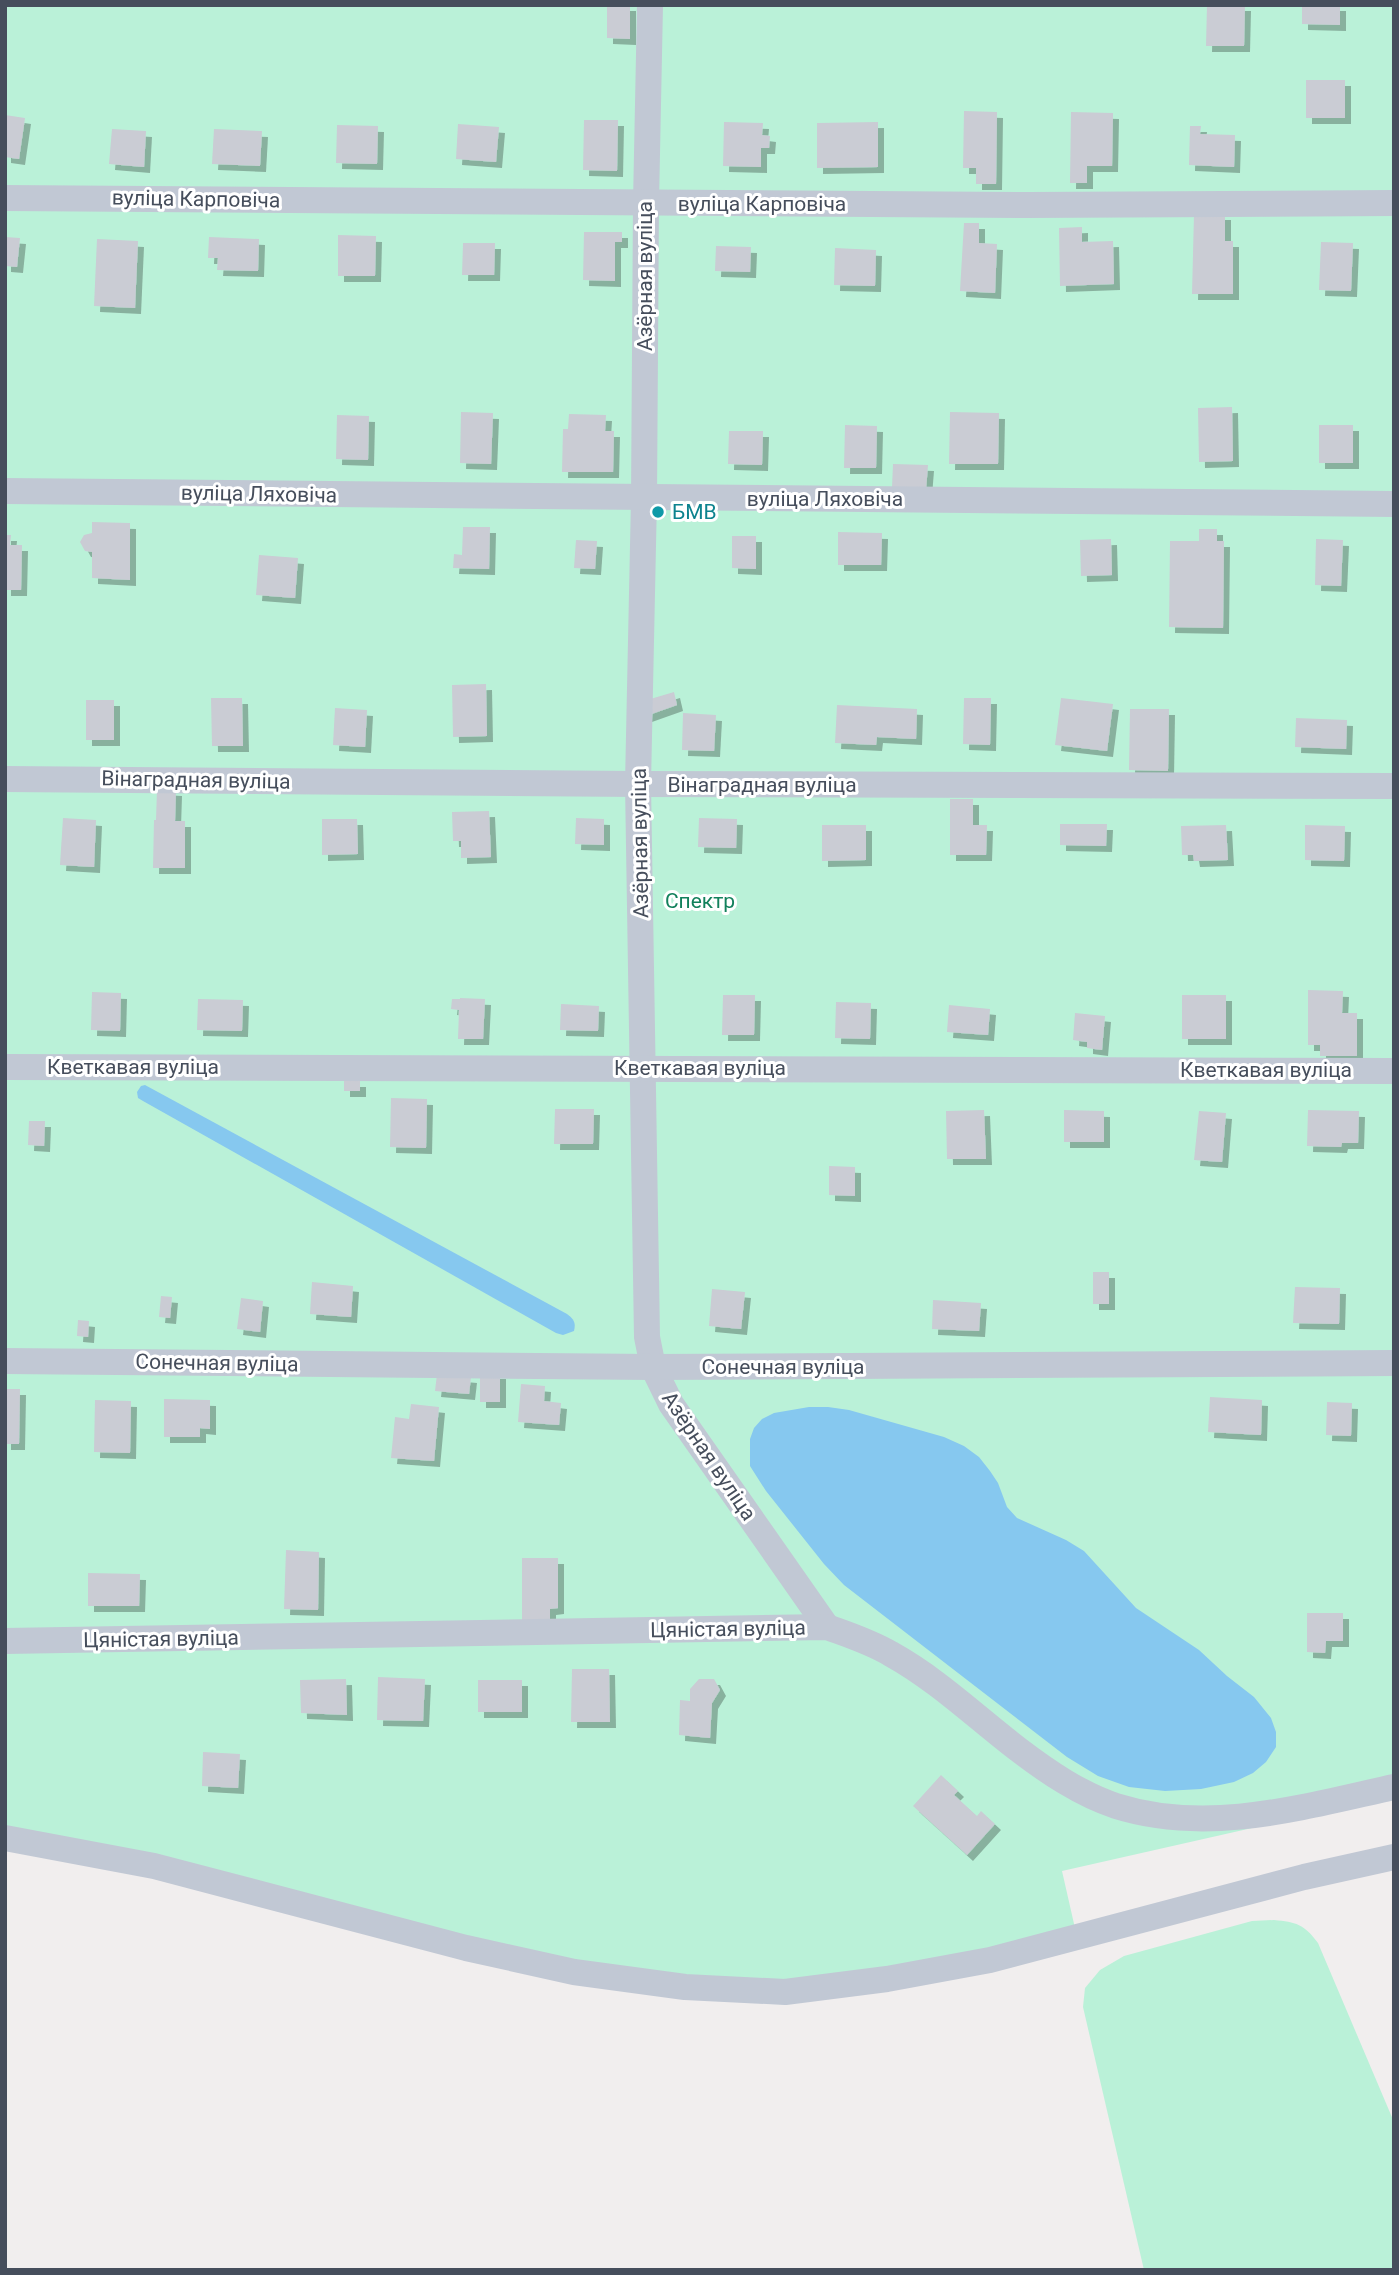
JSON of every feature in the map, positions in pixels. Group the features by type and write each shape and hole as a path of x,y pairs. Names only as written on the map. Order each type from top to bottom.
{"street":[{"name":"Азёрная вуліца","path":"650,5 638,784 646,1324 653,1367 671,1404 827,1628"},
{"name":"вуліца Карповіча","path":"5,198 1001,205 1394,204"},
{"name":"вуліца Ляховіча","path":"5,491 1394,503"},
{"name":"Вінаградная вуліца","path":"5,779 1394,786"},
{"name":"Кветкавая вуліца","path":"5,1066 1394,1071"},
{"name":"Сонечная вуліца","path":"5,1362 653,1367 1394,1363"},
{"name":"Цяністая вуліца","path":"5,1641 827,1628 890,1653 917,1670 1049,1771 1082,1791 1115,1805 1150,1814 1190,1819 1231,1818 1276,1812 1394,1787"},
{"path":"5,1838 154,1866 466,1948 574,1972 685,1987 785,1992 887,1979 989,1960 1304,1877 1394,1857"}],"green space":[{"name":"Спектр","path":"5,5 1394,5 1394,1796 1062,1871 1077,1937 887,1979 685,1987 5,1838"},
{"path":"1274,1920 1299,1925 1318,1943 1394,2122 1394,2270 1144,2270 1083,2007 1085,1988 1100,1970 1124,1956 1252,1921"}],"water":[{"path":"145,1085 567,1314 574,1321 574,1331 563,1335 556,1333 143,1101 138,1098 137,1092"},
{"path":"809,1407 849,1410 944,1437 964,1446 979,1457 998,1483 1007,1507 1017,1518 1084,1551 1136,1608 1199,1650 1254,1697 1271,1718 1276,1732 1276,1747 1266,1762 1253,1773 1234,1782 1201,1789 1165,1791 1129,1787 1098,1776 1067,1757 844,1585 766,1491 750,1466 750,1439 754,1428 762,1419 774,1413"}],"building":[{"path":"607,5 630,5 630,39 607,38"},
{"path":"1207,5 1245,5 1244,46 1206,46"},
{"path":"1302,5 1340,5 1340,25 1302,24"},
{"path":"1306,80 1345,80 1345,118 1306,118"},
{"path":"964,111 997,112 996,184 976,184 976,168 963,168"},
{"path":"1071,112 1113,113 1112,166 1087,166 1087,183 1070,183"},
{"path":"5,115 25,118 19,159 5,157"},
{"path":"584,120 618,120 617,171 583,170"},
{"path":"724,122 763,123 762,135 770,136 769,148 761,148 761,167 723,166"},
{"path":"878,122 878,167 817,168 817,123"},
{"path":"458,124 499,127 496,162 456,159"},
{"path":"337,125 378,126 377,164 336,163"},
{"path":"1190,126 1201,126 1200,134 1235,135 1234,167 1189,165"},
{"path":"112,129 146,131 144,167 109,164"},
{"path":"214,129 262,131 260,166 212,164"},
{"path":"1194,214 1225,214 1225,241 1233,241 1233,294 1192,294"},
{"path":"964,223 979,223 979,243 997,244 995,293 960,291"},
{"path":"1082,227 1082,242 1113,241 1114,284 1060,286 1059,228"},
{"path":"584,232 622,232 622,242 615,242 615,281 583,280"},
{"path":"338,235 376,236 375,276 338,276"},
{"path":"5,237 20,238 17,267 5,266"},
{"path":"209,237 259,239 258,271 217,270 218,258 208,258"},
{"path":"97,239 138,241 135,308 94,306"},
{"path":"1321,242 1353,243 1351,291 1319,290"},
{"path":"463,243 495,243 494,275 462,275"},
{"path":"716,246 751,247 750,272 715,271"},
{"path":"835,248 876,250 875,286 834,285"},
{"path":"1232,407 1233,461 1199,462 1198,408"},
{"path":"461,412 493,413 491,464 460,463"},
{"path":"950,412 999,413 998,464 949,464"},
{"path":"569,414 606,415 605,431 614,431 613,472 562,472 563,429 568,429"},
{"path":"337,415 369,416 368,460 336,459"},
{"path":"845,425 877,426 876,468 844,468"},
{"path":"1319,425 1353,425 1353,463 1319,463"},
{"path":"729,431 763,431 762,465 728,464"},
{"path":"893,464 928,465 926,490 892,488"},
{"path":"92,522 130,523 130,580 92,578 92,552 85,551 80,542 84,535 92,533"},
{"path":"463,527 490,527 489,569 453,568 454,554 462,555"},
{"path":"1199,529 1217,529 1217,541 1224,541 1223,628 1169,627 1170,541 1199,541"},
{"path":"838,532 882,533 881,565 838,565"},
{"path":"5,535 11,535 10,545 22,545 21,590 5,590"},
{"path":"732,536 756,536 756,569 732,568"},
{"path":"1111,539 1112,575 1081,576 1080,540"},
{"path":"1316,539 1343,540 1341,586 1315,585"},
{"path":"576,540 597,541 595,569 574,568"},
{"path":"259,555 298,558 295,598 256,595"},
{"path":"486,684 487,736 453,737 452,685"},
{"path":"674,692 677,705 646,716 647,700"},
{"path":"211,698 242,698 243,746 212,746"},
{"path":"964,698 991,698 990,745 963,744"},
{"path":"1061,698 1113,704 1107,751 1055,745"},
{"path":"86,700 114,700 114,740 86,740"},
{"path":"837,705 917,709 916,739 877,737 876,745 835,743"},
{"path":"335,708 367,710 365,747 333,745"},
{"path":"1130,709 1169,709 1168,771 1129,770"},
{"path":"683,713 716,715 714,751 682,750"},
{"path":"1296,718 1347,720 1346,749 1295,747"},
{"path":"157,789 176,790 175,821 185,821 185,868 153,868"},
{"path":"950,799 973,799 973,825 987,825 986,855 950,855"},
{"path":"489,811 491,857 461,858 461,841 453,841 452,812"},
{"path":"63,818 96,820 94,867 60,865"},
{"path":"576,818 604,819 604,845 575,844"},
{"path":"699,818 737,819 736,848 698,847"},
{"path":"322,819 357,819 358,854 322,855"},
{"path":"1060,824 1107,824 1106,846 1060,845"},
{"path":"822,825 866,825 866,860 822,861"},
{"path":"1226,825 1228,860 1194,861 1193,855 1182,855 1181,826"},
{"path":"1305,825 1345,826 1344,861 1305,860"},
{"path":"1308,990 1343,991 1342,1013 1357,1013 1357,1056 1320,1056 1320,1045 1308,1045"},
{"path":"92,992 121,993 120,1031 91,1030"},
{"path":"723,995 755,995 754,1035 722,1035"},
{"path":"1182,995 1226,995 1226,1039 1182,1039"},
{"path":"198,999 243,1000 242,1031 197,1030"},
{"path":"452,999 485,999 483,1039 458,1039 459,1010 451,1009"},
{"path":"836,1002 871,1003 870,1039 835,1038"},
{"path":"561,1004 599,1006 598,1031 560,1030"},
{"path":"949,1005 990,1009 988,1035 947,1032"},
{"path":"1075,1013 1105,1016 1102,1050 1087,1048 1087,1042 1073,1040"},
{"path":"344,1081 360,1081 360,1091 344,1091"},
{"path":"391,1098 427,1099 426,1148 390,1147"},
{"path":"555,1109 594,1109 593,1144 554,1144"},
{"path":"984,1110 986,1159 947,1159 946,1111"},
{"path":"1064,1110 1104,1111 1104,1142 1064,1142"},
{"path":"1308,1110 1359,1111 1358,1143 1342,1143 1341,1147 1307,1146"},
{"path":"1199,1111 1226,1113 1222,1162 1194,1160"},
{"path":"29,1121 45,1121 44,1146 28,1145"},
{"path":"829,1166 855,1167 855,1196 829,1195"},
{"path":"1093,1272 1109,1272 1109,1304 1093,1304"},
{"path":"312,1282 353,1286 351,1317 310,1314"},
{"path":"1295,1287 1340,1288 1339,1324 1293,1323"},
{"path":"712,1289 745,1292 741,1329 709,1326"},
{"path":"161,1296 172,1297 170,1318 159,1317"},
{"path":"241,1298 263,1301 260,1332 237,1329"},
{"path":"933,1300 981,1303 979,1331 932,1329"},
{"path":"78,1320 89,1321 88,1337 77,1336"},
{"path":"480,1373 500,1373 500,1402 480,1402"},
{"path":"437,1374 471,1377 469,1394 435,1391"},
{"path":"521,1384 545,1386 544,1401 561,1403 559,1425 518,1422"},
{"path":"5,1389 20,1389 19,1444 5,1444"},
{"path":"1210,1397 1262,1400 1261,1435 1208,1432"},
{"path":"164,1399 210,1400 210,1429 200,1428 200,1437 164,1437"},
{"path":"95,1400 131,1401 130,1453 94,1452"},
{"path":"1327,1402 1352,1403 1351,1436 1326,1435"},
{"path":"411,1404 439,1407 434,1461 391,1458 395,1417 409,1419"},
{"path":"286,1550 319,1552 318,1610 284,1609"},
{"path":"522,1558 558,1558 558,1608 550,1609 550,1623 522,1623"},
{"path":"88,1573 140,1574 139,1606 88,1606"},
{"path":"1307,1613 1343,1613 1343,1641 1326,1641 1325,1653 1307,1652"},
{"path":"572,1669 609,1669 610,1722 571,1722"},
{"path":"378,1677 425,1679 423,1721 377,1720"},
{"path":"346,1679 347,1715 301,1713 300,1680"},
{"path":"699,1679 714,1679 720,1690 712,1703 710,1738 679,1735 680,1700 690,1701 690,1689"},
{"path":"478,1680 522,1680 522,1712 478,1712"},
{"path":"203,1752 240,1754 238,1788 202,1786"},
{"path":"941,1775 958,1791 954,1795 977,1816 981,1811 995,1824 967,1855 913,1806"}],"place":[{"name":"БМВ","path":"658,512"}]}
